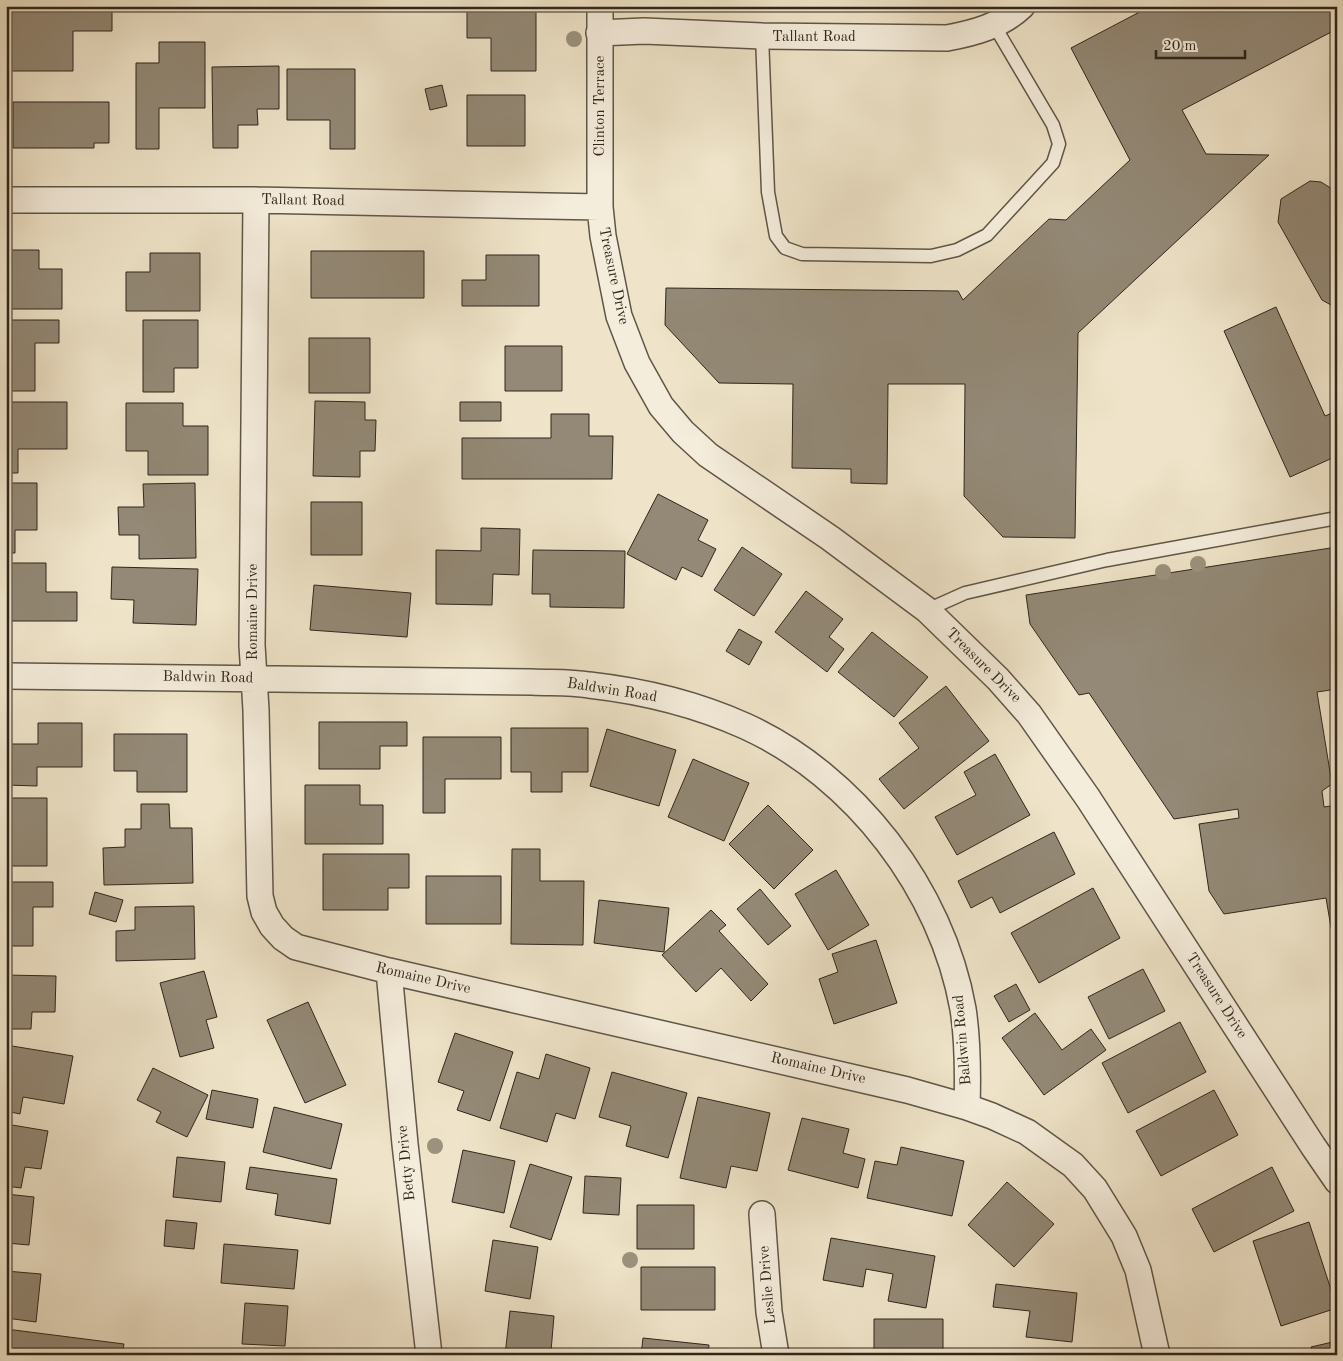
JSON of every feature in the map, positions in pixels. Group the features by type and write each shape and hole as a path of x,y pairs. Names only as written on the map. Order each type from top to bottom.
{"street":[{"name":"Clinton Terrace","path":"600,6 600,207"},
{"name":"Tallant Road","path":"599,33 644,31 762,36 947,38 966,35 994,25 1022,6"},
{"name":"Tallant Road","path":"6,200 256,200 600,207"},
{"name":"Romaine Drive","path":"256,200 252,645 260,896 264,912 272,926 282,938 296,947 389,971 907,1090 967,1107 1027,1132 1073,1164 1095,1189 1124,1236 1138,1270 1157,1355"},
{"name":"Treasure Drive","path":"600,207 603,236 619,316 637,363 661,406 683,432 708,455 830,538 927,610 998,679 1029,714 1088,798 1313,1146 1337,1180"},
{"name":"Baldwin Road","path":"6,676 587,684 641,693 694,707 745,726 782,745 820,772 860,808 897,855 924,899 954,971 963,1009 969,1068 967,1107"},
{"name":"Betty Drive","path":"389,971 406,1154 429,1355"},
{"name":"Leslie Drive","path":"762,1214 769,1312 776,1355"}],"lane":[{"path":"762,36 768,192 776,236 785,248 802,254 930,256 957,250 987,235 1053,163 1059,144 1053,125 994,25"},
{"path":"927,610 965,594 1107,560 1337,518"}],"building":[{"path":"6,6 112,6 112,31 73,31 73,71 6,71"},
{"path":"467,6 536,6 536,71 491,71 491,38 467,38"},
{"path":"1151,6 1337,6 1337,29 1182,110 1206,154 1269,155 1078,333 1075,538 1003,537 964,496 965,384 888,384 887,484 851,483 851,469 792,468 793,384 719,383 665,325 666,288 958,291 963,300 1049,219 1066,220 1130,160 1071,48"},
{"path":"159,42 205,42 205,108 159,108 159,149 136,149 136,63 159,63"},
{"path":"279,66 279,109 257,109 258,125 238,125 238,148 213,148 212,67"},
{"path":"287,69 355,69 355,149 330,149 330,120 287,120"},
{"path":"442,85 447,106 430,110 425,89"},
{"path":"467,95 525,95 525,146 467,146"},
{"path":"13,102 109,102 109,143 94,143 94,148 13,148"},
{"path":"1310,181 1321,182 1337,192 1337,316 1331,305 1322,300 1278,222 1281,199"},
{"path":"6,250 39,250 39,269 62,269 62,309 6,309"},
{"path":"311,251 424,251 424,298 311,298"},
{"path":"150,253 200,253 200,311 126,311 126,272 150,272"},
{"path":"486,255 539,255 539,306 462,306 462,280 486,280"},
{"path":"1276,307 1325,416 1337,411 1337,456 1290,477 1224,331"},
{"path":"6,320 59,320 59,343 35,343 35,391 6,391"},
{"path":"143,320 198,320 198,368 174,368 174,392 143,392"},
{"path":"309,338 370,338 370,393 309,393"},
{"path":"505,346 562,346 562,391 505,391"},
{"path":"315,401 365,402 365,420 376,420 375,451 360,451 360,477 313,476"},
{"path":"6,402 67,402 67,449 18,449 18,473 6,473"},
{"path":"460,402 501,402 501,421 460,421"},
{"path":"126,403 183,403 183,426 208,426 208,475 148,475 148,451 126,451"},
{"path":"551,414 589,414 589,436 613,436 612,479 462,479 462,438 551,438"},
{"path":"6,483 37,483 37,530 15,530 15,553 6,553"},
{"path":"195,483 196,558 139,559 139,535 119,535 118,507 144,507 143,484"},
{"path":"658,494 708,520 698,540 716,549 702,577 682,567 676,580 627,554"},
{"path":"311,502 362,502 362,555 311,555"},
{"path":"481,528 520,529 519,575 493,574 492,605 436,604 436,550 481,551"},
{"path":"742,547 782,574 754,616 714,590"},
{"path":"1337,547 1337,689 1317,692 1332,784 1322,791 1324,807 1337,805 1337,950 1335,951 1326,898 1224,914 1209,891 1199,824 1239,818 1238,809 1174,819 1089,693 1079,695 1030,624 1026,595"},
{"path":"533,550 625,551 624,608 550,607 550,594 532,594"},
{"path":"6,563 46,563 46,592 77,592 77,621 6,621"},
{"path":"112,567 198,569 196,625 133,623 134,600 111,599"},
{"path":"314,585 411,593 407,637 310,630"},
{"path":"806,591 843,619 829,637 844,649 827,672 775,632"},
{"path":"739,629 762,642 749,665 726,651"},
{"path":"872,632 928,677 894,717 838,672"},
{"path":"946,686 989,741 904,809 879,779 919,748 899,723"},
{"path":"319,722 407,722 407,746 380,746 380,769 319,769"},
{"path":"38,723 82,723 82,767 37,767 37,786 6,785 6,744 38,744"},
{"path":"511,728 588,728 588,772 562,772 562,792 531,792 531,772 511,772"},
{"path":"607,729 676,750 659,806 590,786"},
{"path":"114,734 187,734 187,792 137,792 137,771 114,771"},
{"path":"423,737 501,737 501,779 445,779 445,813 423,813"},
{"path":"995,754 1030,815 957,855 935,817 976,795 964,772"},
{"path":"693,759 749,783 724,841 668,817"},
{"path":"305,785 360,785 360,805 383,805 383,844 305,844"},
{"path":"6,798 47,798 47,866 6,866"},
{"path":"141,804 169,804 170,828 192,828 193,883 104,885 103,848 125,847 125,829 141,829"},
{"path":"768,805 813,850 774,889 729,844"},
{"path":"1054,832 1075,874 1000,913 992,897 971,908 958,881"},
{"path":"512,849 540,849 540,881 584,881 583,945 511,944"},
{"path":"323,854 409,854 409,888 388,888 388,910 323,910"},
{"path":"836,870 869,925 828,950 795,894"},
{"path":"426,876 501,876 501,924 426,924"},
{"path":"6,882 53,882 53,907 33,907 33,946 6,946"},
{"path":"1093,888 1120,938 1039,983 1011,933"},
{"path":"760,889 791,926 768,945 737,909"},
{"path":"95,892 123,900 116,922 89,914"},
{"path":"599,900 669,908 664,952 594,943"},
{"path":"194,906 195,959 116,961 116,931 135,930 135,907"},
{"path":"711,910 726,925 719,931 768,984 751,1001 721,968 696,992 662,955"},
{"path":"876,940 897,1003 834,1024 819,979 838,972 832,954"},
{"path":"1143,969 1165,1011 1109,1039 1088,997"},
{"path":"204,971 217,1017 206,1020 214,1048 180,1057 160,983"},
{"path":"6,975 56,976 55,1012 32,1012 31,1029 6,1029"},
{"path":"1016,984 1030,1010 1009,1022 994,996"},
{"path":"308,1002 346,1085 305,1103 267,1020"},
{"path":"1035,1013 1062,1050 1091,1029 1106,1050 1044,1095 1002,1038"},
{"path":"1180,1022 1206,1072 1128,1113 1102,1063"},
{"path":"455,1033 513,1052 490,1121 457,1110 464,1091 438,1082"},
{"path":"6,1045 73,1056 64,1104 23,1097 20,1114 6,1111"},
{"path":"546,1054 590,1068 575,1119 556,1113 547,1142 500,1128 517,1072 539,1079"},
{"path":"153,1068 208,1095 187,1137 156,1122 161,1112 137,1100"},
{"path":"612,1072 687,1093 668,1158 626,1146 631,1126 599,1117"},
{"path":"212,1090 258,1099 253,1128 206,1119"},
{"path":"1214,1090 1238,1135 1161,1176 1136,1131"},
{"path":"698,1097 770,1113 757,1171 731,1166 726,1188 680,1178"},
{"path":"274,1107 342,1124 331,1169 263,1152"},
{"path":"802,1118 849,1129 843,1153 865,1159 858,1188 788,1170"},
{"path":"6,1124 48,1131 41,1169 25,1167 21,1188 6,1186"},
{"path":"901,1147 964,1161 952,1216 867,1198 875,1161 897,1165"},
{"path":"463,1150 515,1161 504,1213 452,1202"},
{"path":"177,1157 225,1162 221,1202 173,1197"},
{"path":"530,1164 572,1177 551,1240 510,1227"},
{"path":"250,1167 337,1179 330,1224 275,1215 278,1194 246,1189"},
{"path":"1272,1167 1294,1211 1214,1252 1192,1209"},
{"path":"585,1176 621,1178 619,1215 583,1213"},
{"path":"1007,1182 1054,1224 1014,1267 968,1225"},
{"path":"6,1194 34,1197 29,1245 6,1243"},
{"path":"637,1205 694,1205 694,1249 637,1249"},
{"path":"166,1220 197,1223 194,1249 164,1246"},
{"path":"1309,1222 1337,1308 1281,1326 1253,1241"},
{"path":"831,1238 935,1256 926,1308 888,1301 893,1274 866,1269 863,1287 823,1280"},
{"path":"493,1240 538,1247 530,1299 485,1291"},
{"path":"224,1244 298,1250 294,1289 221,1283"},
{"path":"641,1267 715,1267 715,1310 641,1310"},
{"path":"6,1271 41,1274 36,1322 6,1318"},
{"path":"996,1284 1077,1293 1072,1342 1026,1337 1030,1311 993,1307"},
{"path":"245,1303 288,1306 285,1346 242,1344"},
{"path":"510,1311 554,1316 551,1351 587,1355 505,1355"},
{"path":"874,1319 943,1319 943,1353 929,1353 929,1355 874,1355"},
{"path":"6,1329 124,1344 122,1355 6,1355"},
{"path":"643,1338 709,1345 708,1355 641,1355"},
{"path":"1337,1341 1337,1355 1313,1355 1311,1347"}]}
